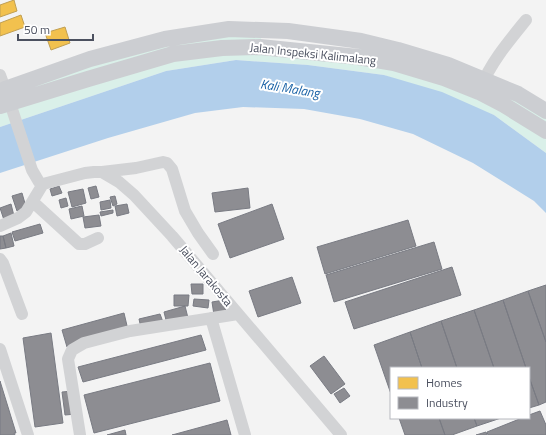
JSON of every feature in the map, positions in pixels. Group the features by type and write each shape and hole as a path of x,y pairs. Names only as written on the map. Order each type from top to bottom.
{"main road":[{"name":"Jalan Inspeksi Kalimalang","path":"3,93 90,59 165,39 229,29 288,31 359,49 394,63 444,78 518,94 546,111"},
{"path":"260,47 262,31"},
{"name":"Jalan Inspeksi Kalimalang","path":"3,93 88,79 173,54 222,48 260,47 359,49"},
{"name":"Jalan Inspeksi Kalimalang","path":"481,85 510,108 546,131"}],"street":[{"path":"481,85 496,58 526,20"},
{"path":"3,93 32,170 39,182 43,184"},
{"path":"0,226 18,218 26,212 43,184 85,173 136,168 164,162 167,163 172,170 185,211 213,254"},
{"name":"Jalan Jarakosta","path":"102,172 119,182 134,195 172,236 341,435"},
{"path":"33,202 79,244 85,244 98,238"},
{"path":"0,259 3,263 22,314"},
{"path":"80,435 68,359 72,350 84,343 130,331 238,314"},
{"path":"211,318 245,435"},
{"path":"0,349 28,435"}],"green space":[{"path":"262,31 260,47 358,56 361,41 546,111 546,153 494,115 384,75 308,65 236,60 166,71 0,127 0,91 90,59"}],"water":[{"name":"Kali Malang","path":"236,60 308,65 384,75 442,92 494,115 546,153 546,213 534,201 473,163 413,134 360,119 304,109 243,107 195,113 108,138 0,173 0,127 166,71"}],"building: Homes":[{"path":"14,0 17,11 0,17 0,5"},
{"path":"21,15 25,27 0,36 0,23"},
{"path":"65,27 70,43 51,50 45,33"}],"building: Industry":[{"path":"59,186 62,193 52,196 50,189"},
{"path":"96,186 99,197 91,199 88,188"},
{"path":"248,188 250,208 215,212 212,193"},
{"path":"83,189 86,203 72,207 68,192"},
{"path":"22,193 26,207 17,211 12,196"},
{"path":"115,196 117,204 113,206 110,197"},
{"path":"66,198 68,206 61,208 59,200"},
{"path":"110,200 111,208 101,210 100,202"},
{"path":"11,204 14,216 4,220 0,208"},
{"path":"127,204 129,213 117,216 115,206"},
{"path":"272,204 284,239 230,258 218,224"},
{"path":"82,206 84,216 71,219 69,209"},
{"path":"113,210 113,213 101,216 100,212"},
{"path":"99,215 101,226 85,228 83,217"},
{"path":"408,220 416,246 325,274 317,247"},
{"path":"40,224 43,233 15,241 12,232"},
{"path":"11,233 14,246 6,248 3,236"},
{"path":"0,236 3,236 6,248 0,249"},
{"path":"434,242 442,269 334,302 326,275"},
{"path":"452,267 461,295 354,329 345,302"},
{"path":"292,277 301,303 258,317 249,291"},
{"path":"191,284 203,284 203,294 192,294"},
{"path":"546,285 546,342 528,291"},
{"path":"528,291 546,342 546,402 539,405 530,380 530,367 526,367 503,300"},
{"path":"174,295 189,295 188,306 174,306"},
{"path":"194,299 209,300 208,308 193,306"},
{"path":"224,300 226,313 214,315 212,302"},
{"path":"503,300 526,367 494,367 474,310"},
{"path":"185,306 188,318 167,324 164,312"},
{"path":"474,310 494,367 457,367 441,321"},
{"path":"124,313 128,330 67,347 62,330"},
{"path":"160,314 163,322 141,328 139,319"},
{"path":"441,321 457,367 422,367 410,332"},
{"path":"410,332 422,367 390,367 390,391 374,345"},
{"path":"51,333 63,423 35,427 23,338"},
{"path":"201,335 206,350 83,382 78,367"},
{"path":"324,356 345,384 331,394 310,366"},
{"path":"210,363 220,401 94,433 84,395"},
{"path":"530,380 539,405 530,408"},
{"path":"0,381 16,433 14,433 15,435 0,435"},
{"path":"344,388 350,396 340,403 334,394"},
{"path":"73,391 76,414 65,415 62,392"},
{"path":"540,411 546,425 546,435 488,435 487,432 520,419 530,419 530,415"},
{"path":"399,419 439,419 445,435 405,435"},
{"path":"439,419 474,419 477,426 452,435 445,435"},
{"path":"474,419 498,419 477,426"},
{"path":"227,420 231,435 172,435"},
{"path":"125,430 126,435 107,435"},
{"path":"486,432 487,435 476,435"}]}
